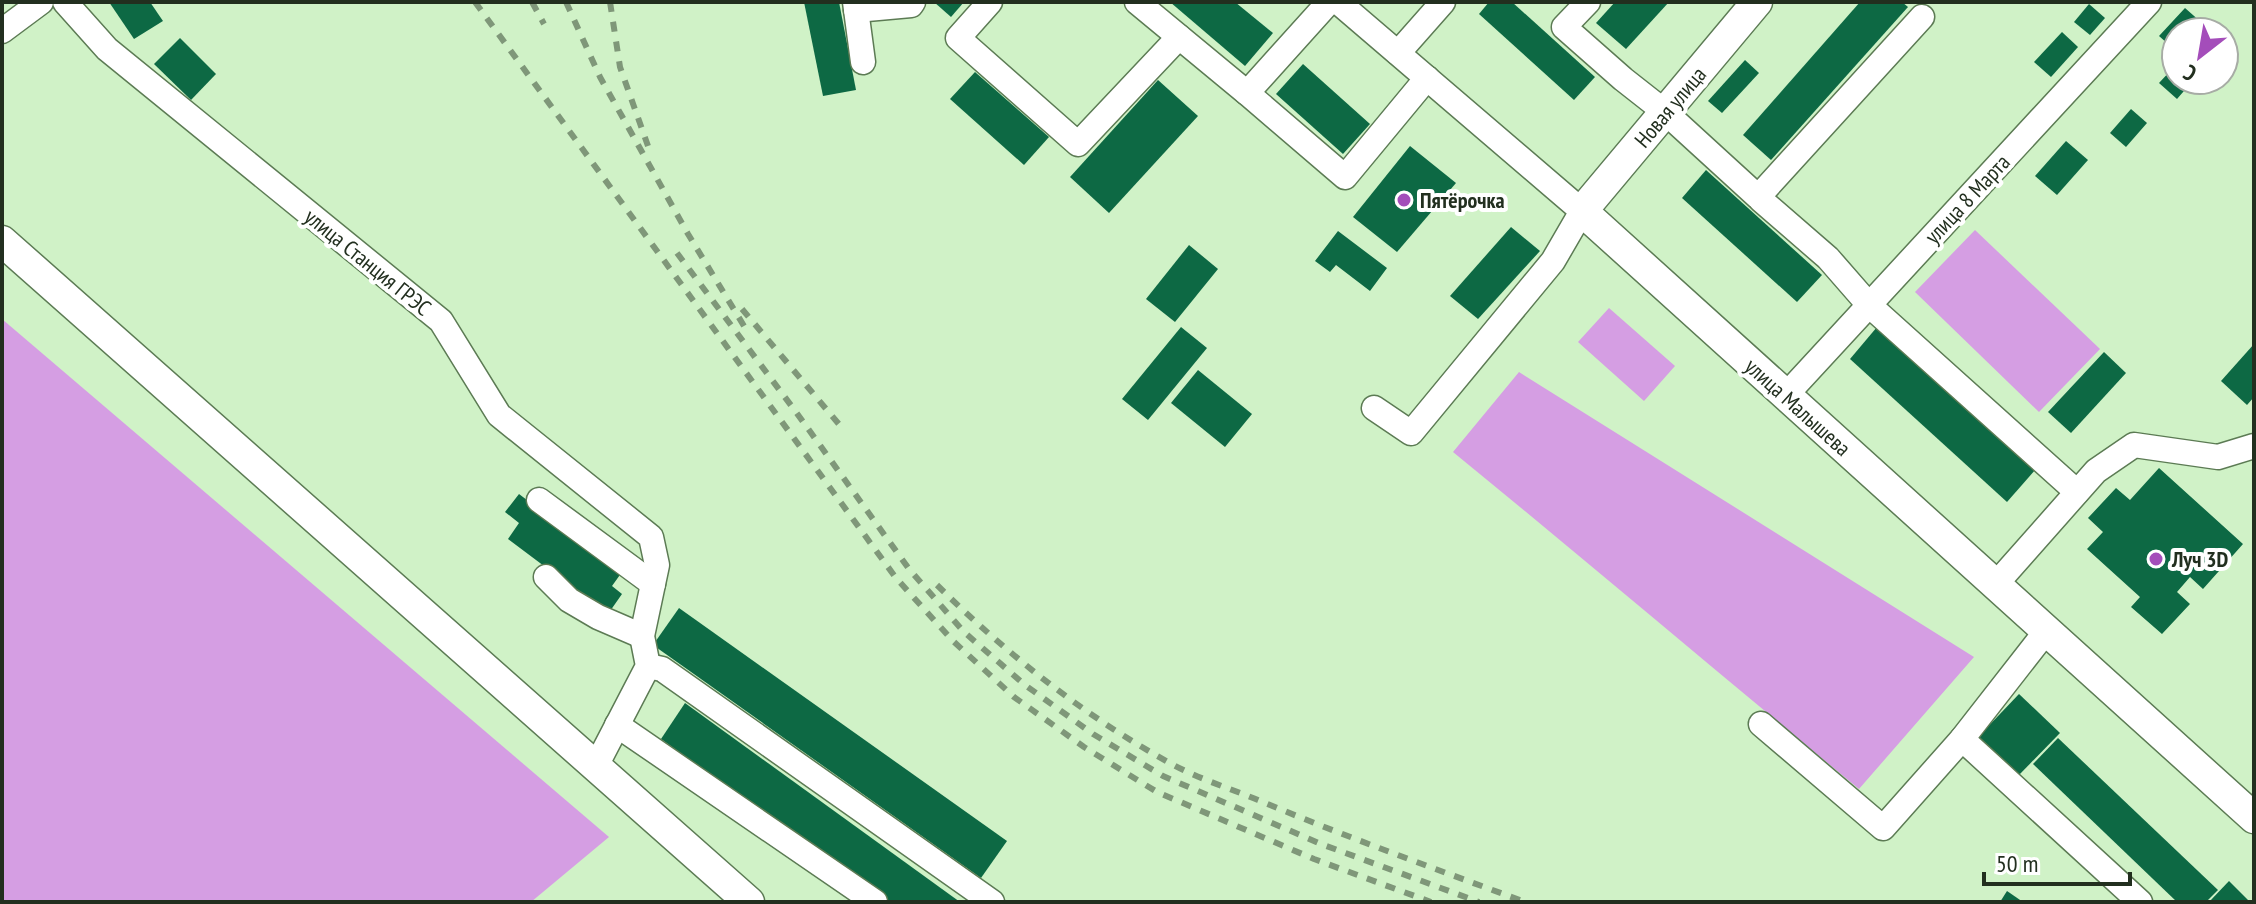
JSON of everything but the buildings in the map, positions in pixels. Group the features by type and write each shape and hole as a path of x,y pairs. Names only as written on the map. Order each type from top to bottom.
{"main road":[{"name":"Новая улица","path":"1582,211 1757,2"},
{"name":"улица Малышева","path":"1582,211 2254,818"},
{"path":"2,241 749,902"}],"street":[{"path":"2,31 41,2"},
{"name":"улица Станция ГРЭС","path":"65,2 107,49 441,321 499,415 651,537 657,565 653,584"},
{"path":"863,62 856,6 911,5 913,2"},
{"path":"990,2 958,38 1078,144 1179,37"},
{"path":"1137,2 1345,177 1427,78"},
{"path":"1247,93 1329,2"},
{"name":"улица Малышева","path":"1338,2 1582,211"},
{"path":"1398,53 1443,2"},
{"name":"улица 8 Марта","path":"1785,396 2149,2"},
{"path":"1581,6 1564,27 1665,112 1758,197 1922,17"},
{"path":"1761,200 1828,258 1869,305 2077,492"},
{"path":"1374,408 1411,433 1553,261 1582,211"},
{"path":"1996,584 2096,471 2134,445 2218,457 2254,446"},
{"path":"539,500 653,584 642,636 648,666 596,766"},
{"path":"546,577 569,600 598,617 642,636"},
{"path":"1761,724 1883,828 1962,739 2047,630"},
{"path":"648,666 662,669 992,902"},
{"path":"617,725 875,902"},
{"path":"1962,739 2140,902"}],"shaded area":[{"path":"1975,230 2100,349 2039,412 1915,292"},
{"path":"1609,308 1675,366 1644,401 1578,342"},
{"path":"2,319 609,837 531,902 2,902"},
{"path":"1519,372 1974,657 1859,789 1453,452"}],"railway":[{"path":"475,2 896,578 953,641 1014,697 1084,747 1157,792 1314,859 1431,902"},
{"path":"532,2 544,24"},
{"path":"566,2 600,77 688,234 744,326"},
{"path":"610,2 620,67 648,146"},
{"path":"677,253 909,569 964,632 1025,685 1093,734 1163,776 1321,844 1479,902"},
{"path":"742,309 843,429"},
{"path":"937,585 1047,682 1106,724 1168,762 1324,827 1525,902"}],"place":[{"name":"Пятёрочка","path":"1404,200"},
{"name":"Луч 3D","path":"2156,559"}]}
